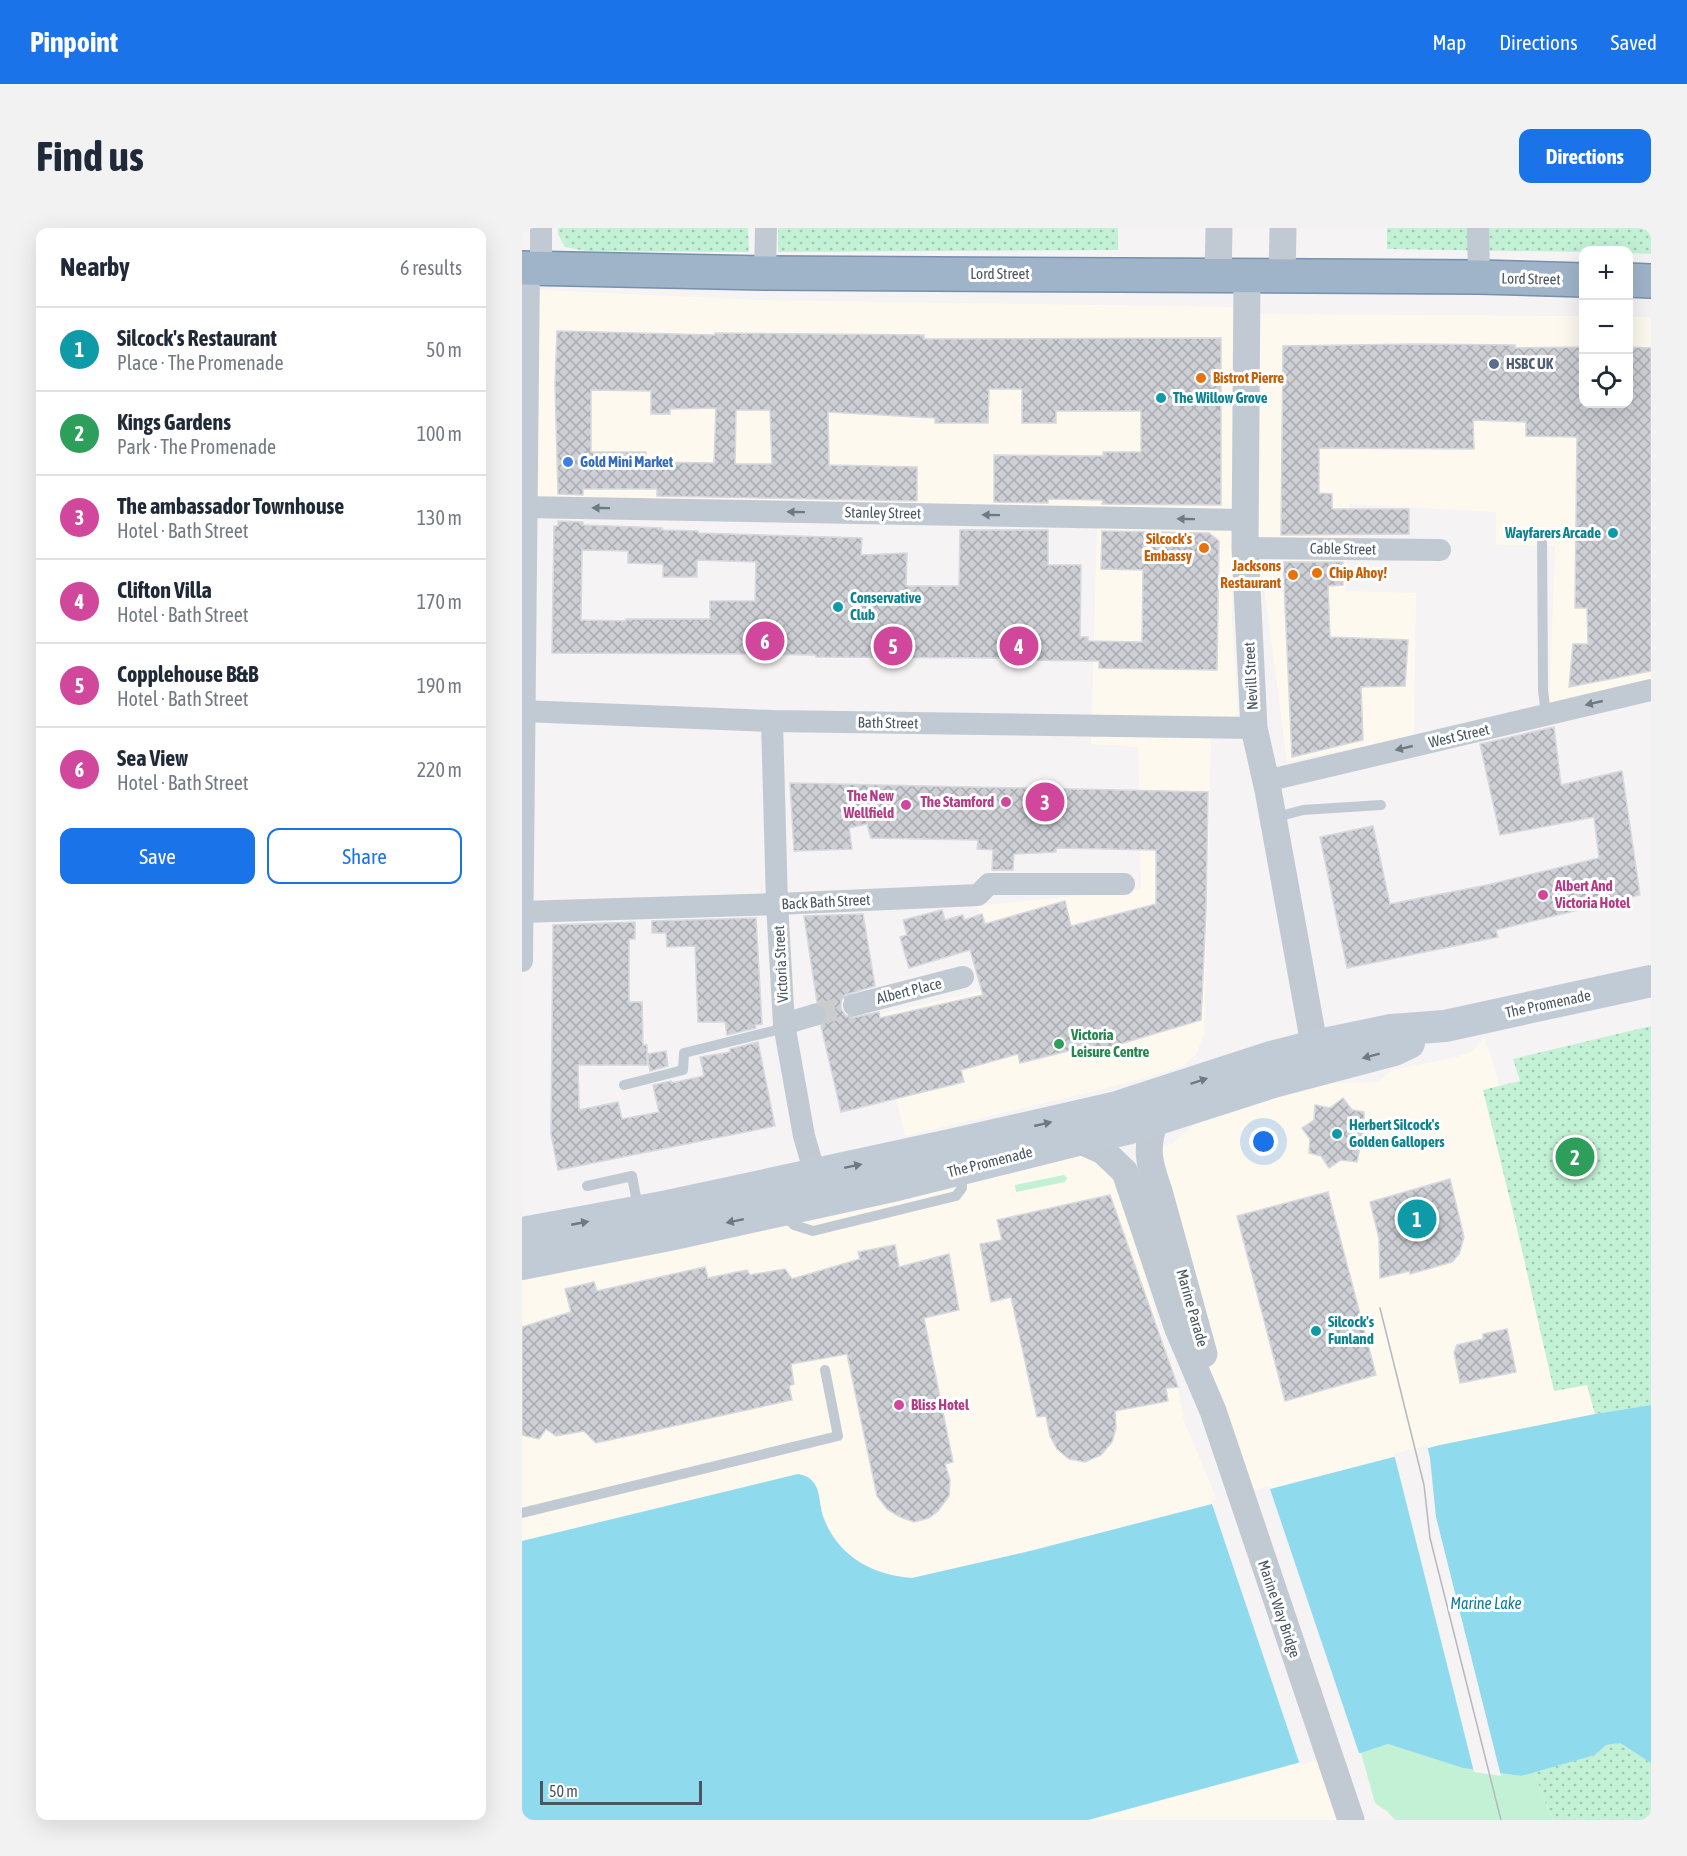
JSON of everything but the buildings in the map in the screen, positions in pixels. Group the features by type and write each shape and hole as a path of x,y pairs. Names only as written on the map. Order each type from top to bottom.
{"highway":[{"name":"Lord Street","path":"531,269 765,273 1479,277 1579,280"},
{"path":"1633,280 1651,281"}],"main road":[{"name":"The Promenade","path":"523,1250 660,1217 776,1197 958,1157 1273,1082 1317,1058 1394,1050 1445,1026 1651,981"},
{"name":"The Promenade","path":"824,1186 900,1196 958,1157 1078,1140 1135,1114"},
{"name":"The Promenade","path":"523,1250 660,1217"}],"street":[{"path":"522,961 524,507 531,269 541,228"},
{"path":"765,273 766,228"},
{"name":"Nevill Street","path":"1219,228 1232,276 1254,728 1266,781 1317,1058"},
{"path":"1282,276 1283,228"},
{"name":"Lord Street","path":"1478,228 1479,277"},
{"name":"Stanley Street","path":"524,507 1245,520"},
{"name":"Cable Street","path":"1245,548 1440,550"},
{"name":"West Street","path":"1266,781 1651,690"},
{"name":"Bath Street","path":"523,711 772,721 1254,728"},
{"name":"Victoria Street","path":"772,721 777,904 784,1026 804,1136 824,1186"},
{"name":"Back Bath Street","path":"522,912 978,895 989,884 1124,884"},
{"name":"Albert Place","path":"854,1005 963,977"},
{"path":"784,1026 814,1015"},
{"name":"Marine Parade","path":"1135,1114 1175,1289 1178,1329"},
{"name":"Marine Parade","path":"1135,1114 1148,1144 1150,1166 1207,1362 1213,1411"},
{"name":"Marine Parade","path":"1078,1140 1103,1151 1125,1172 1178,1329 1213,1411"},
{"name":"Marine Way Bridge","path":"1213,1411 1349,1813"}],"lane":[{"path":"1542,533 1543,690 1546,715"},
{"path":"1272,818 1303,810 1381,805"},
{"path":"624,1085 683,1070 684,1053 784,1026"},
{"path":"587,1186 632,1176 660,1217"},
{"path":"776,1197 794,1225 813,1231 900,1196"},
{"path":"522,1513 838,1436 825,1370"}],"shaded area":[{"path":"522,289 759,300 1233,307 1232,623 1238,715 1211,739 1204,1034 1196,1055 1183,1066 1162,1073 905,1136 876,1015 999,987 977,906 1141,889 1138,747 1091,744 1097,525 522,514"},
{"path":"1259,314 1579,316 1579,408 1633,408 1633,317 1651,317 1651,684 1549,707 1555,546 1496,545 1496,512 1349,504 1346,591 1416,593 1414,736 1287,762 1257,533"},
{"path":"1484,1038 1499,1086 1483,1091 1554,1391 1587,1385 1595,1414 1440,1445 1244,1496 1213,1411 1156,1150 1173,1143 1209,1112 1221,1113 1333,1083 1378,1082 1392,1070 1457,1057 1473,1051"},
{"path":"1089,1154 1119,1179 1163,1340 1177,1382 1184,1421 1218,1502 1034,1550 912,1578 898,1577 870,1569 846,1552 829,1530 819,1504 817,1490 798,1474 522,1541 522,1277"},
{"path":"1327,1755 1351,1820 1088,1820"}],"green space":[{"path":"558,228 748,228 749,252 587,251 565,247 558,234"},
{"path":"778,228 1118,228 1118,250 778,252"},
{"path":"1387,228 1651,228 1651,254 1633,253 1633,246 1579,246 1579,252 1387,249"},
{"path":"1651,1026 1651,1405 1595,1414 1587,1385 1554,1391 1483,1090 1520,1081 1513,1059"},
{"path":"1064,1175 1067,1178 1065,1182 1016,1192 1015,1185"},
{"path":"1620,1743 1651,1763 1651,1820 1553,1820 1534,1771 1595,1755 1606,1745"},
{"path":"1388,1744 1463,1768 1521,1776 1534,1771 1553,1820 1395,1820 1375,1803 1361,1753"}],"water":[{"name":"Marine Lake","path":"1651,1405 1651,1763 1620,1743 1606,1745 1595,1755 1521,1776 1463,1768 1388,1744 1361,1753 1327,1755 1088,1820 522,1820 522,1541 798,1474 811,1479 814,1483 830,1532 848,1554 859,1562 884,1573 912,1578 1034,1550 1440,1445"}],"pier":[{"path":"1427,1445 1436,1517 1501,1776 1474,1772 1394,1454"},
{"path":"1269,1486 1360,1756 1327,1758 1300,1765 1211,1501"}],"tunnel":[{"path":"814,1015 854,1005"}],"tram line":[{"path":"1380,1308 1424,1485 1430,1538 1501,1820"}],"place":[{"name":"HSBC UK","path":"1494,364"},
{"name":"Bistrot Pierre","path":"1201,378"},
{"name":"The Willow Grove","path":"1161,398"},
{"name":"Gold Mini Market","path":"568,462"},
{"name":"Wayfarers Arcade","path":"1613,533"},
{"name":"Silcock's Embassy","path":"1204,548"},
{"name":"Chip Ahoy!","path":"1317,573"},
{"name":"Jacksons Restaurant","path":"1293,575"},
{"name":"Conservative Club","path":"838,607"},
{"name":"Sea View","path":"765,641"},
{"name":"Copplehouse B&B","path":"893,646"},
{"name":"Clifton Villa","path":"1019,646"},
{"name":"The Stamford","path":"1006,802"},
{"name":"The ambassador Townhouse","path":"1045,802"},
{"name":"The New Wellfield","path":"906,805"},
{"name":"Albert And Victoria Hotel","path":"1543,895"},
{"name":"Victoria Leisure Centre","path":"1059,1044"},
{"name":"Herbert Silcock's Golden Gallopers","path":"1337,1134"},
{"name":"Kings Gardens","path":"1575,1157"},
{"name":"Silcock's Restaurant","path":"1417,1219"},
{"name":"Silcock's Funland","path":"1316,1331"},
{"name":"Bliss Hotel","path":"899,1405"}]}
